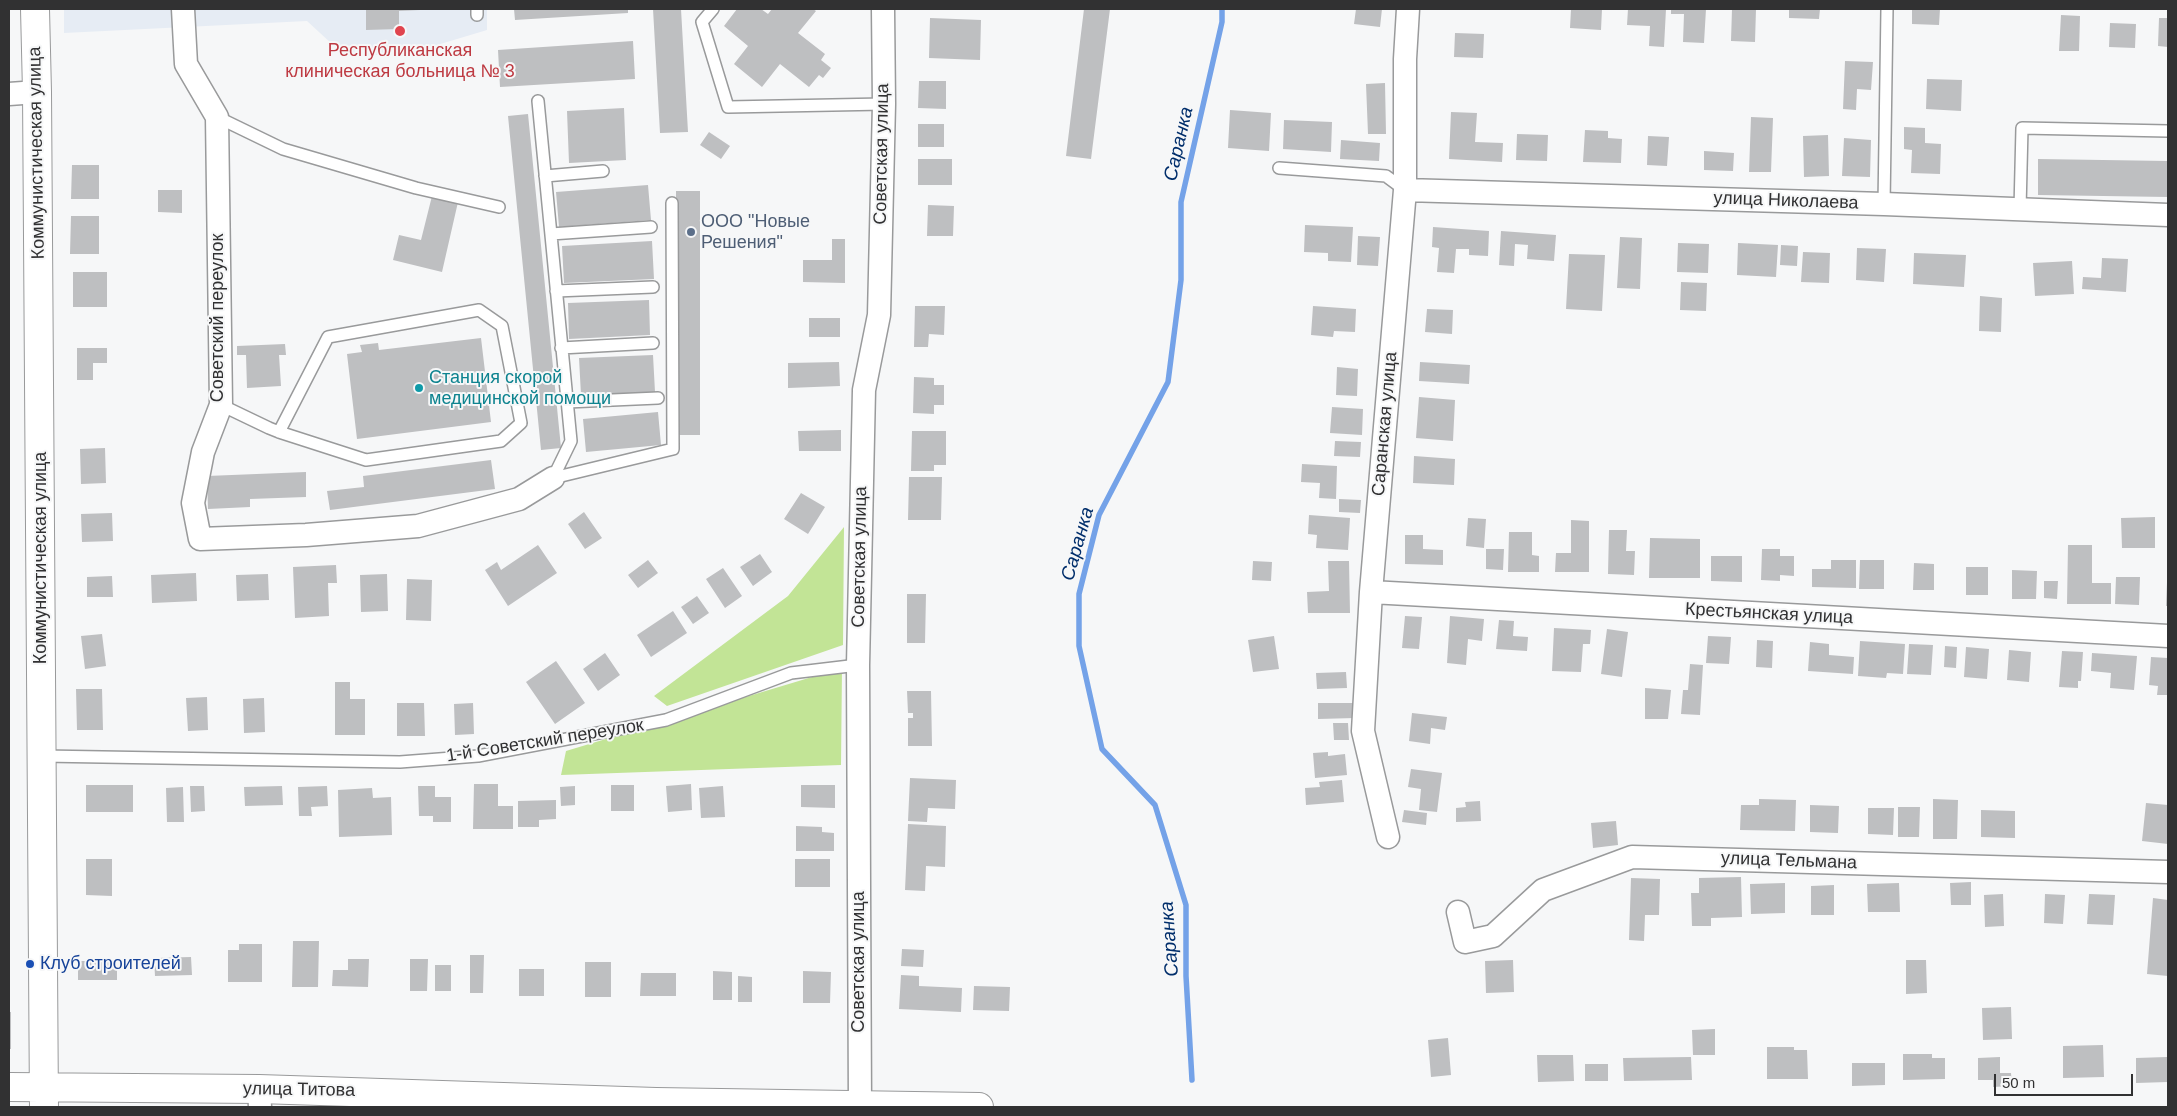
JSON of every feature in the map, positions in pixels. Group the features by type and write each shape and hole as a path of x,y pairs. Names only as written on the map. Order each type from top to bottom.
{"main road":[{"name":"Коммунистическая улица","path":"38,9 44,1098"},
{"name":"улица Титова","path":"9,1088 44,1098 260,1098 656,1105 979,1107"}],"street":[{"name":"Советский переулок","path":"183,9 186,64 217,117 221,405 203,452 193,503 200,539 306,535 418,526 519,499 553,478"},
{"name":"Советская улица","path":"860,1106 858,665 864,390 879,315 884,104 883,9"},
{"name":"Саранская улица","path":"1388,837 1363,730 1370,592 1404,190 1408,9"},
{"path":"9,94 37,92"},
{"name":"улица Николаева","path":"1404,190 1884,204 2168,215"},
{"name":"Крестьянская улица","path":"1370,592 2168,636"},
{"name":"улица Тельмана","path":"1458,912 1465,942 1493,936 1543,890 1632,857 2168,872"}],"lane":[{"path":"713,9 702,22 728,107 884,104"},
{"path":"1884,204 1887,9"},
{"path":"538,101 571,441 553,478"},
{"path":"217,117 282,149 416,188 499,207"},
{"path":"2020,209 2022,128 2168,131"},
{"path":"1280,168 1386,176 1404,190"},
{"path":"545,176 604,172"},
{"path":"553,478 673,449 672,203"},
{"path":"551,234 651,227"},
{"path":"556,291 653,287"},
{"path":"221,405 279,432 366,460 501,441 521,423 502,326 479,310 328,337 279,432"},
{"path":"562,348 653,343"},
{"path":"567,402 658,398"},
{"name":"1-й Советский переулок","path":"43,756 400,762 478,756 666,720 790,674 858,665"}],"shaded area":[{"name":"Республиканская клиническая больница № 3","path":"64,9 487,9 487,30 407,54 345,56 307,21 64,33"}],"green space":[{"path":"844,527 843,645 667,706 654,696 788,596"},
{"path":"842,668 841,765 561,775 566,751"}],"building":[{"path":"366,9 420,10 399,11 399,29 366,30"},
{"path":"514,9 628,9 628,13 515,20"},
{"path":"653,9 681,9 688,132 660,133"},
{"path":"737,9 761,9 768,14 772,9 813,9 816,11 798,33 825,54 821,60 831,68 823,78 819,75 809,87 780,64 762,87 734,64 748,46 724,26"},
{"path":"1084,9 1110,9 1091,159 1066,156"},
{"path":"1356,9 1382,9 1380,27 1354,24"},
{"path":"1571,9 1602,9 1601,30 1570,28"},
{"path":"1628,9 1666,9 1664,47 1649,46 1650,26 1627,25"},
{"path":"1671,9 1706,9 1704,43 1683,42 1684,14 1671,14"},
{"path":"1732,9 1756,9 1755,42 1731,41"},
{"path":"1789,9 1820,9 1819,19 1789,18"},
{"path":"1912,9 1940,9 1939,25 1912,24"},
{"path":"2061,15 2080,16 2079,51 2059,51"},
{"path":"930,18 981,20 980,60 929,58"},
{"path":"2159,18 2168,18 2168,47 2158,46"},
{"path":"2110,23 2136,24 2135,48 2109,47"},
{"path":"1455,33 1484,34 1483,58 1454,57"},
{"path":"633,41 635,79 500,87 498,50"},
{"path":"1845,61 1873,62 1871,90 1857,89 1856,110 1843,109"},
{"path":"1927,79 1962,80 1961,111 1926,109"},
{"path":"919,81 946,81 946,109 918,108"},
{"path":"1385,83 1386,134 1368,134 1366,84"},
{"path":"624,108 626,160 569,163 567,111"},
{"path":"1230,110 1271,113 1269,151 1228,148"},
{"path":"1451,112 1477,113 1475,142 1503,143 1502,162 1449,159"},
{"path":"528,114 561,448 541,450 508,116"},
{"path":"1751,117 1773,118 1771,172 1749,172"},
{"path":"1284,120 1332,122 1331,152 1283,149"},
{"path":"918,124 944,124 944,147 918,147"},
{"path":"1904,127 1925,128 1925,143 1941,144 1940,174 1911,173 1912,150 1904,149"},
{"path":"1585,130 1608,131 1608,138 1622,139 1621,163 1583,162"},
{"path":"709,132 730,146 721,159 700,145"},
{"path":"1517,134 1548,135 1547,161 1516,160"},
{"path":"1828,135 1829,176 1804,177 1803,136"},
{"path":"1648,136 1669,137 1667,166 1647,165"},
{"path":"1844,138 1871,140 1870,177 1842,176"},
{"path":"1341,140 1380,143 1379,161 1340,159"},
{"path":"1704,151 1734,153 1733,171 1704,170"},
{"path":"918,159 952,159 952,185 918,185"},
{"path":"2038,159 2168,161 2168,197 2038,195"},
{"path":"72,165 99,165 99,199 71,199"},
{"path":"648,185 651,220 559,227 556,192"},
{"path":"158,190 182,190 182,213 158,212"},
{"path":"676,191 700,191 700,435 675,435"},
{"path":"432,196 458,202 442,272 393,260 399,235 421,240"},
{"path":"928,205 954,206 953,236 927,236"},
{"path":"71,216 99,216 99,254 70,254"},
{"path":"1305,225 1353,227 1351,262 1328,261 1328,253 1304,252"},
{"path":"1433,227 1489,231 1488,256 1469,255 1469,249 1456,249 1454,273 1437,272 1439,248 1432,247"},
{"path":"1501,231 1556,235 1554,261 1527,259 1528,245 1515,244 1514,266 1499,265"},
{"path":"1358,236 1380,237 1378,266 1357,265"},
{"path":"1620,237 1642,238 1640,289 1617,288"},
{"path":"832,239 845,239 845,283 803,282 803,260 832,260"},
{"path":"652,241 654,279 564,283 562,246"},
{"path":"1678,243 1709,244 1708,273 1677,272"},
{"path":"1738,243 1778,245 1776,277 1737,275"},
{"path":"1781,245 1798,246 1797,266 1780,265"},
{"path":"1857,248 1886,249 1884,282 1856,280"},
{"path":"1803,252 1830,253 1829,283 1801,282"},
{"path":"1914,253 1966,255 1964,287 1913,284"},
{"path":"1569,254 1605,255 1602,311 1566,309"},
{"path":"2102,258 2128,259 2126,292 2082,289 2083,277 2101,278"},
{"path":"2072,261 2074,294 2035,296 2033,263"},
{"path":"73,272 107,272 107,307 73,307"},
{"path":"1681,282 1707,283 1706,311 1680,310"},
{"path":"1980,296 2002,298 2001,332 1979,331"},
{"path":"649,300 650,335 569,339 568,303"},
{"path":"915,306 945,306 944,335 929,334 928,347 914,347"},
{"path":"1313,306 1356,309 1355,332 1334,331 1333,337 1311,335"},
{"path":"1427,309 1453,310 1452,334 1425,332"},
{"path":"809,318 840,318 840,337 809,337"},
{"name":"Станция скорой медицинской помощи","path":"481,338 491,422 357,439 347,354 362,352 360,345 378,343 379,350"},
{"path":"285,344 286,355 279,355 281,386 247,388 246,355 237,355 237,346"},
{"path":"77,348 107,348 107,363 93,363 93,380 77,380"},
{"path":"653,355 655,392 581,395 579,358"},
{"path":"839,362 840,386 788,388 788,363"},
{"path":"1420,362 1470,365 1469,384 1419,381"},
{"path":"1337,367 1358,369 1357,396 1336,395"},
{"path":"914,377 934,378 934,385 944,385 944,405 934,405 934,414 913,413"},
{"path":"1419,397 1455,400 1453,441 1416,438"},
{"path":"1332,407 1363,409 1362,435 1330,433"},
{"path":"658,412 661,445 586,452 583,419"},
{"path":"841,430 841,451 799,451 798,431"},
{"path":"912,431 946,431 946,465 934,465 934,471 911,471"},
{"path":"1335,441 1361,442 1360,457 1334,456"},
{"path":"105,448 106,483 81,484 80,449"},
{"path":"1414,456 1455,459 1454,485 1413,483"},
{"path":"491,460 495,489 330,510 327,491 364,487 363,476"},
{"path":"1302,464 1337,466 1336,499 1319,498 1320,483 1301,482"},
{"path":"306,472 306,497 250,499 250,507 208,509 207,476"},
{"path":"909,477 942,477 941,520 908,520"},
{"path":"801,493 825,507 808,534 784,519"},
{"path":"1339,499 1361,500 1360,513 1339,512"},
{"path":"584,512 602,538 585,549 568,524"},
{"path":"112,513 113,541 82,542 81,514"},
{"path":"1309,515 1350,518 1348,550 1316,548 1317,535 1308,534"},
{"path":"2155,517 2155,548 2122,548 2121,518"},
{"path":"1468,518 1486,519 1484,548 1466,546"},
{"path":"1571,520 1589,521 1589,572 1555,572 1556,553 1571,553"},
{"path":"1609,530 1627,530 1626,551 1635,551 1634,575 1608,574"},
{"path":"1509,532 1532,532 1532,555 1539,556 1539,572 1508,572"},
{"path":"1405,535 1423,535 1423,549 1443,550 1443,565 1405,564"},
{"path":"1650,538 1700,539 1700,578 1649,578"},
{"path":"538,545 557,573 508,606 485,570 497,562 501,570"},
{"path":"2068,545 2092,545 2092,583 2111,583 2111,604 2067,604"},
{"path":"1486,549 1504,549 1503,570 1486,569"},
{"path":"1762,549 1780,549 1780,556 1794,556 1794,576 1780,575 1780,581 1761,580"},
{"path":"760,554 772,572 753,586 740,567"},
{"path":"1711,556 1742,556 1742,582 1711,581"},
{"path":"648,560 658,573 638,588 628,575"},
{"path":"1831,560 1856,560 1856,588 1812,587 1812,569 1831,569"},
{"path":"1860,560 1884,560 1884,589 1859,589"},
{"path":"1253,561 1272,562 1271,581 1252,580"},
{"path":"1328,561 1349,561 1350,613 1308,613 1307,592 1329,591"},
{"path":"1914,563 1934,564 1934,590 1913,590"},
{"path":"336,565 337,583 328,583 329,616 295,618 293,567"},
{"path":"1966,567 1988,567 1988,595 1966,595"},
{"path":"723,568 742,596 725,608 706,579"},
{"path":"2012,570 2037,571 2036,599 2012,599"},
{"path":"196,573 197,601 152,603 151,575"},
{"path":"268,574 269,600 237,601 236,575"},
{"path":"387,574 388,611 361,612 360,575"},
{"path":"112,576 113,597 87,597 87,577"},
{"path":"2116,577 2140,577 2139,605 2115,604"},
{"path":"407,579 432,580 431,621 406,620"},
{"path":"2044,581 2058,581 2057,599 2044,598"},
{"path":"2167,582 2168,606 2166,606"},
{"path":"907,594 926,594 925,643 907,643"},
{"path":"697,596 709,613 693,624 681,607"},
{"path":"673,611 687,633 651,657 637,635"},
{"path":"1405,616 1422,617 1419,649 1402,648"},
{"path":"1450,616 1484,619 1482,641 1468,639 1466,665 1447,663"},
{"path":"1499,620 1514,621 1513,636 1528,637 1527,651 1496,649"},
{"path":"1554,628 1591,630 1590,644 1583,644 1581,672 1552,671"},
{"path":"1607,629 1628,632 1622,677 1601,674"},
{"path":"102,634 106,666 85,669 81,636"},
{"path":"1274,636 1279,669 1253,672 1248,640"},
{"path":"1708,636 1731,637 1729,664 1706,663"},
{"path":"1757,640 1773,641 1772,668 1756,667"},
{"path":"1860,641 1905,644 1903,674 1887,673 1886,678 1858,676"},
{"path":"1810,642 1829,644 1829,655 1854,657 1853,674 1808,671"},
{"path":"1909,644 1933,645 1931,675 1907,674"},
{"path":"1945,646 1957,647 1956,668 1944,667"},
{"path":"1966,647 1989,649 1987,679 1964,677"},
{"path":"2009,650 2031,652 2029,682 2007,680"},
{"path":"2062,651 2083,652 2081,681 2078,681 2078,688 2059,687"},
{"path":"605,653 620,675 598,691 583,669"},
{"path":"2092,653 2137,656 2134,690 2110,688 2111,673 2091,671"},
{"path":"2151,657 2168,658 2168,695 2157,695 2158,686 2149,685"},
{"path":"556,661 585,703 555,724 526,682"},
{"path":"1690,664 1703,665 1700,715 1681,714 1683,690 1688,690"},
{"path":"1346,672 1347,688 1317,689 1316,673"},
{"path":"335,682 350,682 350,699 365,699 365,735 335,735"},
{"path":"1645,688 1671,690 1668,719 1645,719"},
{"path":"76,689 102,689 103,730 77,730"},
{"path":"907,691 931,691 932,746 908,746 908,718 913,718 913,713 908,713"},
{"path":"207,697 208,730 188,731 186,698"},
{"path":"264,698 265,732 244,733 243,699"},
{"path":"397,703 424,703 425,736 397,736"},
{"path":"473,703 474,734 455,735 454,704"},
{"path":"1318,703 1355,703 1355,718 1318,719"},
{"path":"1412,713 1447,717 1445,730 1431,728 1430,744 1409,741"},
{"path":"1333,723 1348,723 1349,740 1334,740"},
{"path":"1328,752 1328,756 1345,754 1347,775 1315,778 1313,753"},
{"path":"1411,769 1442,773 1437,812 1419,810 1421,789 1408,787"},
{"path":"910,778 956,780 955,809 928,808 927,822 908,821"},
{"path":"1342,780 1344,802 1306,805 1305,788 1320,787 1319,782"},
{"path":"474,784 498,784 498,806 513,806 513,829 473,829"},
{"path":"691,784 692,810 668,812 666,786"},
{"path":"86,785 133,785 133,812 86,812"},
{"path":"611,785 634,785 634,811 611,811"},
{"path":"801,785 835,785 835,808 801,807"},
{"path":"190,786 204,786 205,811 191,812"},
{"path":"282,786 283,805 245,806 244,787"},
{"path":"327,786 328,806 311,807 312,816 299,816 298,787"},
{"path":"418,786 435,786 435,797 451,797 451,822 433,822 433,816 419,816"},
{"path":"575,786 575,805 561,806 560,787"},
{"path":"723,786 725,817 701,818 699,788"},
{"path":"183,787 184,822 167,822 166,788"},
{"path":"372,788 373,798 391,797 392,835 339,837 338,790"},
{"path":"1759,799 1796,800 1795,831 1740,830 1741,805 1759,805"},
{"path":"1933,799 1958,800 1957,839 1933,839"},
{"path":"556,800 556,819 539,820 539,827 518,827 518,801"},
{"path":"1480,801 1481,821 1456,822 1456,808 1466,807 1465,802"},
{"path":"2146,803 2168,805 2168,844 2142,841"},
{"path":"1810,805 1839,806 1838,833 1810,832"},
{"path":"1898,807 1920,807 1919,837 1898,837"},
{"path":"1868,808 1894,808 1893,835 1868,834"},
{"path":"1404,810 1427,813 1426,825 1402,822"},
{"path":"1981,810 2015,811 2015,838 1981,837"},
{"path":"1616,821 1618,845 1593,848 1591,823"},
{"path":"908,824 946,826 945,867 926,866 925,891 905,890"},
{"path":"796,826 822,827 822,832 834,833 834,851 796,851"},
{"path":"86,859 112,859 112,896 86,895"},
{"path":"795,859 830,859 830,887 795,887"},
{"path":"1741,877 1742,917 1711,918 1711,926 1692,926 1691,893 1699,893 1699,878"},
{"path":"1631,878 1660,879 1659,915 1645,915 1644,941 1629,940"},
{"path":"1971,882 1971,905 1951,905 1950,883"},
{"path":"1785,883 1785,913 1751,914 1750,884"},
{"path":"1899,883 1900,912 1868,912 1867,884"},
{"path":"1834,885 1834,915 1811,915 1811,886"},
{"path":"2003,894 2004,926 1985,927 1984,895"},
{"path":"2045,894 2065,895 2063,924 2044,923"},
{"path":"2089,894 2115,895 2113,925 2087,924"},
{"path":"2153,898 2168,900 2168,976 2147,974"},
{"path":"293,941 319,941 318,987 292,987"},
{"path":"239,944 262,944 262,982 228,982 228,950 239,950"},
{"path":"902,949 924,950 923,967 901,966"},
{"path":"470,955 484,955 483,993 470,993"},
{"path":"191,957 192,975 155,976 154,958"},
{"path":"348,959 369,959 368,987 332,986 333,970 348,970"},
{"path":"410,959 428,959 427,991 410,991"},
{"path":"1513,960 1514,992 1486,993 1485,961"},
{"path":"1906,960 1926,960 1927,993 1906,994"},
{"path":"78,961 117,961 117,980 78,980"},
{"path":"585,962 611,962 611,997 585,997"},
{"path":"435,965 451,965 451,991 435,991"},
{"path":"519,969 544,969 544,996 519,996"},
{"path":"713,971 732,972 732,1000 713,1000"},
{"path":"803,971 831,972 830,1003 803,1003"},
{"path":"641,973 676,973 676,996 640,996"},
{"path":"901,975 919,976 919,986 962,988 961,1012 899,1009"},
{"path":"738,976 752,977 752,1002 738,1002"},
{"path":"974,986 1010,987 1009,1011 973,1010"},
{"path":"2011,1007 2012,1039 1983,1040 1982,1008"},
{"path":"9,1012 11,1012 11,1049 9,1049"},
{"path":"1715,1029 1715,1055 1693,1055 1692,1030"},
{"path":"1448,1038 1451,1075 1431,1077 1428,1040"},
{"path":"2103,1045 2104,1077 2063,1078 2063,1046"},
{"path":"1767,1047 1794,1047 1794,1050 1807,1050 1808,1079 1767,1079"},
{"path":"1903,1054 1932,1054 1932,1058 1945,1058 1945,1079 1903,1080"},
{"path":"1537,1055 1573,1055 1574,1081 1538,1082"},
{"path":"1691,1057 1692,1080 1624,1081 1623,1058"},
{"path":"2000,1057 2000,1073 2011,1073 2012,1086 1993,1087 1993,1080 1978,1080 1978,1058"},
{"path":"2167,1057 2168,1082 2136,1083 2136,1058"},
{"path":"1852,1063 1885,1063 1885,1085 1852,1086"},
{"path":"1585,1064 1608,1064 1608,1081 1585,1081"}],"waterway":[{"name":"Саранка","path":"1192,1080 1186,976 1186,905 1155,805 1102,749 1079,646 1079,594 1099,515 1168,382 1181,280 1181,202 1222,22 1222,9"}],"place":[{"name":"Республиканская клиническая больница № 3","path":"400,31"},
{"name":"ООО \"Новые Решения\"","path":"691,232"},
{"name":"Станция скорой медицинской помощи","path":"419,388"},
{"name":"Клуб строителей","path":"30,964"}]}
